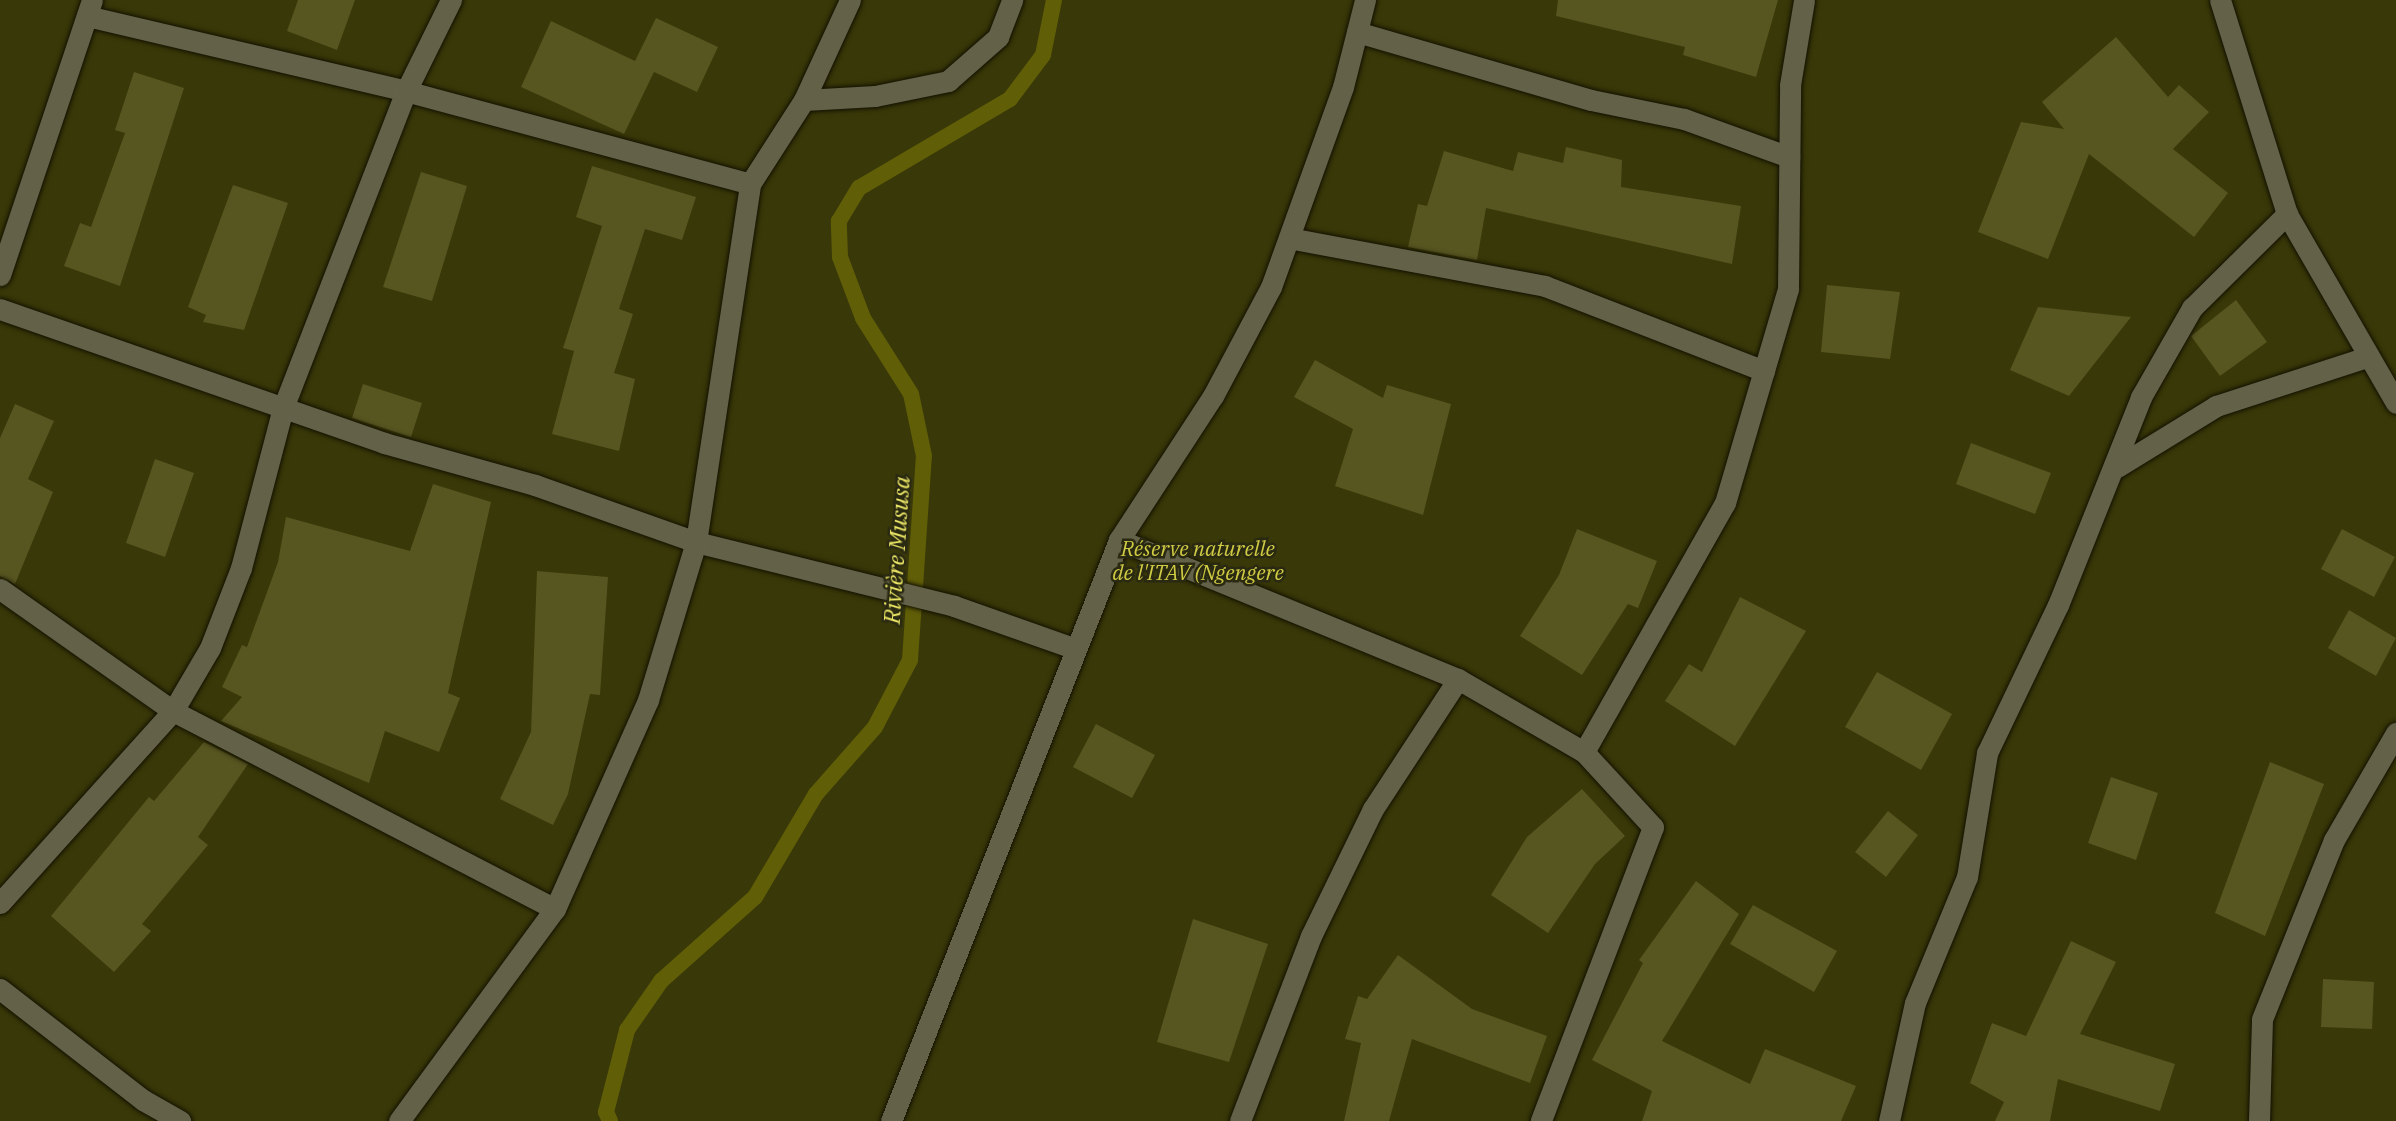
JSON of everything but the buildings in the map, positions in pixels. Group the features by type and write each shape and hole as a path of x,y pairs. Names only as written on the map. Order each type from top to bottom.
{"street":[{"path":"0,903 173,711 210,648 241,568 282,408 406,91 451,0"},
{"path":"399,1121 555,909 648,700 696,542 750,184 804,100 850,0"},
{"path":"804,100 875,96 948,81 998,37 1012,0"},
{"path":"891,1121 965,943 1073,648 1119,540 1213,396 1271,287 1357,32 1365,0"},
{"path":"1584,752 1726,503 1788,289 1790,85 1804,0"},
{"path":"2220,0 2287,214 2367,357 2396,402"},
{"path":"0,275 89,8 750,184"},
{"path":"1357,32 1591,100 1684,119 1789,157"},
{"path":"1889,1121 1914,1003 1967,877 1987,753 2117,467 2141,397 2192,308 2287,214"},
{"path":"1289,238 1545,286 1764,370"},
{"path":"0,309 282,408 696,542 954,607 1073,648"},
{"path":"2117,467 2216,406 2367,357"},
{"path":"1119,540 1458,679 1584,752 1653,827 1541,1121"},
{"path":"0,589 173,711 555,909"},
{"path":"1240,1121 1311,936 1368,821 1458,679"},
{"path":"2259,1121 2262,1019 2334,840 2396,733"},
{"path":"0,989 143,1100 180,1121"}],"green space":[{"name":"Réserve naturelle de l'ITAV (Ngengere","path":"0,0 2396,0 2396,1121 0,1121"}],"waterway":[{"name":"Rivière Mususa","path":"610,1121 606,1112 627,1030 661,981 755,897 816,794 875,727 910,660 924,456 911,394 863,318 840,257 839,221 859,188 1010,99 1043,55 1054,0"}]}
